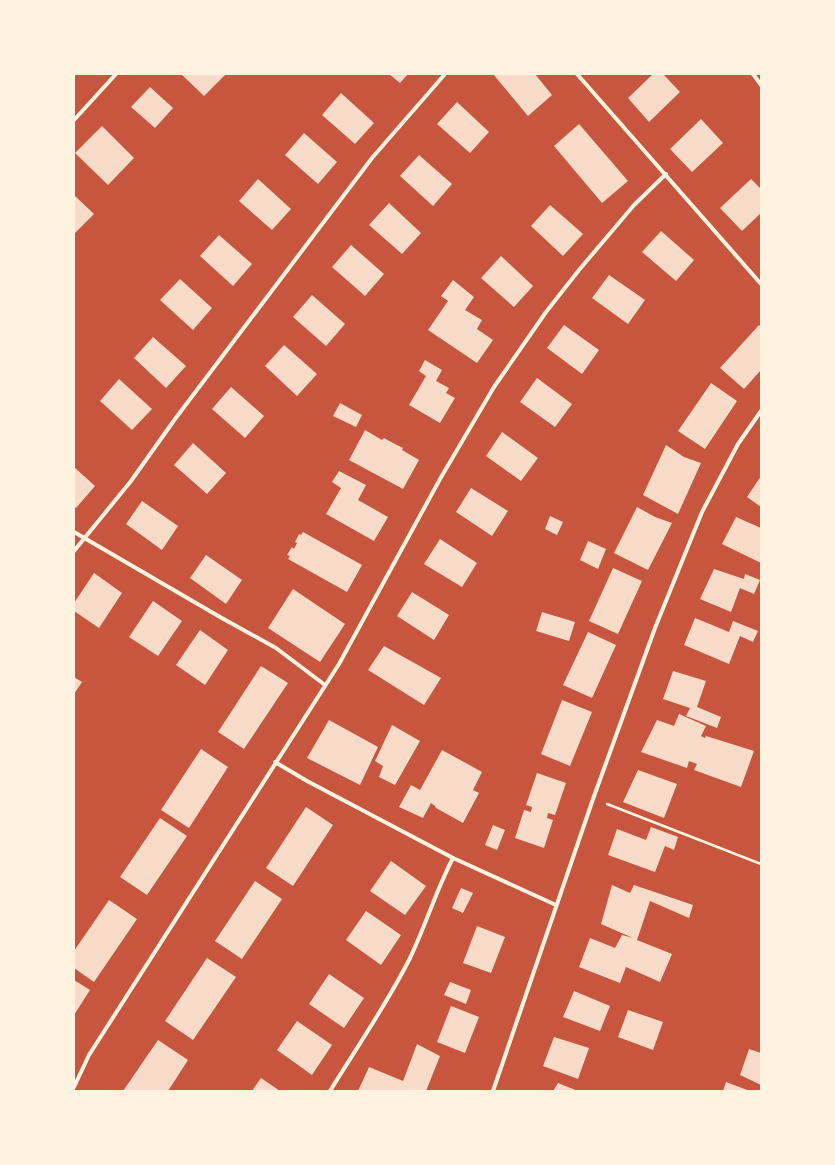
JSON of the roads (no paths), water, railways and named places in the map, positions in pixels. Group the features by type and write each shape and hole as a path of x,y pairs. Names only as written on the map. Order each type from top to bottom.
{"street":[{"path":"74,120 116,74"},
{"path":"74,551 130,481 175,418 372,158 445,74"},
{"path":"577,74 761,284"},
{"path":"753,74 761,85"},
{"path":"74,1087 89,1055 339,664 440,479 494,387 546,312 579,270 634,205 666,174"},
{"path":"493,1091 593,799 655,628 702,512 738,444 761,411"},
{"path":"74,532 276,648 325,685"},
{"path":"275,762 307,781 453,858 556,905"},
{"path":"330,1091 375,1019 407,963 444,874 453,858"}]}
